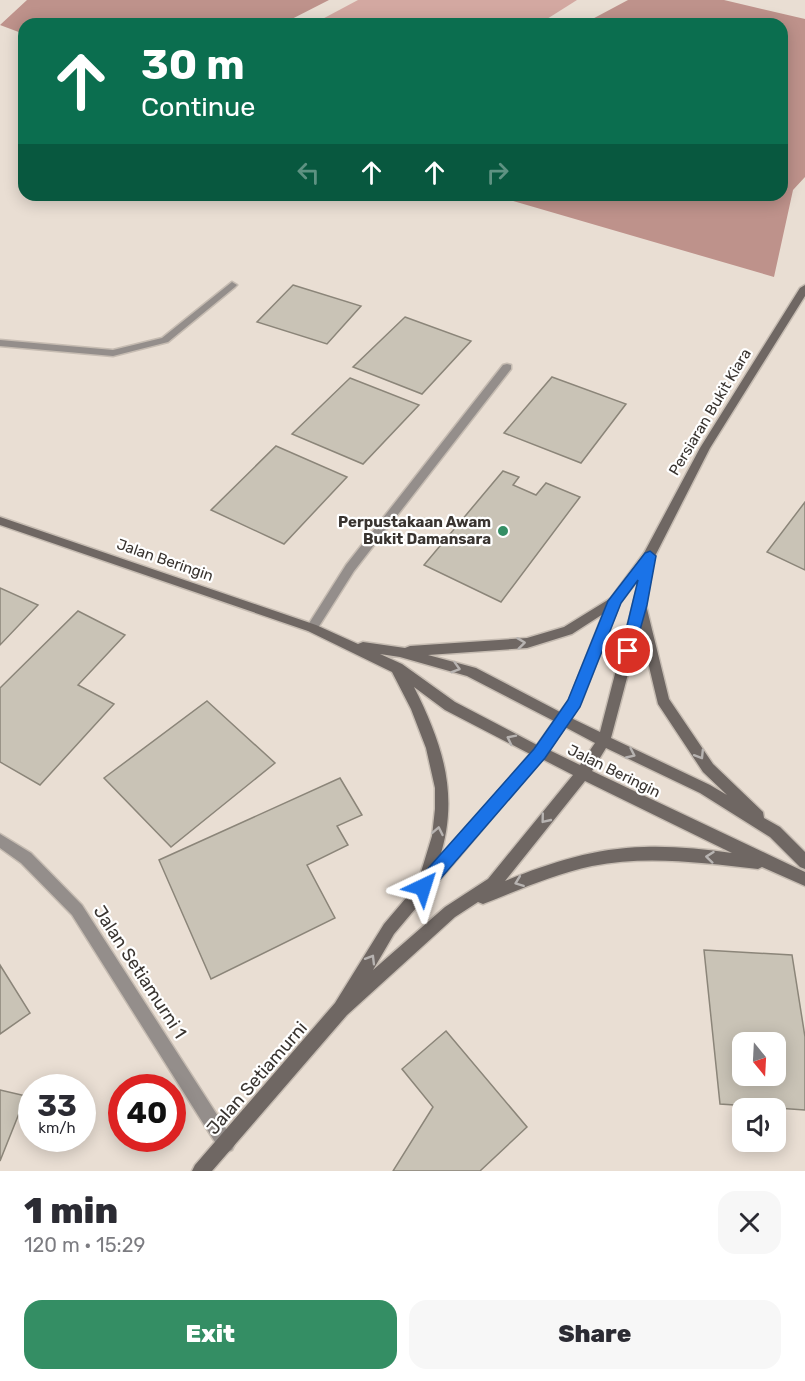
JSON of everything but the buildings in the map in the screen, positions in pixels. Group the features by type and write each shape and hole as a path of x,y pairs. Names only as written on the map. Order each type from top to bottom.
{"street":[{"path":"0,343 113,353 165,340 232,285"},
{"name":"Persiaran Bukit Kiara","path":"540,753 574,703 615,601 650,556 705,448 805,288"},
{"path":"312,628 350,568 507,367"},
{"name":"Jalan Beringin","path":"0,521 312,628 352,645 398,668 450,706 540,753 768,864 805,879"},
{"name":"Persiaran Bukit Kiara","path":"582,774 604,741 640,605 650,556"},
{"path":"400,652 527,643 568,632 615,601"},
{"path":"640,605 663,700 708,768 774,832"},
{"name":"Jalan Beringin","path":"352,645 400,652 471,672 604,741 705,789 774,832 805,862"},
{"path":"398,668 438,758 442,784 440,829 423,887"},
{"name":"Jalan Setiamurni","path":"341,1009 389,929 540,753"},
{"name":"Jalan Setiamurni","path":"201,1171 341,1009 450,912 493,884 582,774"},
{"name":"Jalan Setiamurni 1","path":"0,840 26,858 77,910 226,1144"},
{"path":"450,912 514,884 574,862 618,855 680,854 768,864"}],"shaded area":[{"path":"27,0 329,0 294,18 18,18 18,32 0,25"},
{"path":"358,0 577,0 548,18 324,18"},
{"path":"628,0 724,0 805,19 805,177 793,190 774,277 514,201 788,201 788,18 594,18"}],"place":[{"name":"Perpustakaan Awam Bukit Damansara","path":"503,531"}],"route":[{"path":"423,887 540,753 563,720 574,703 615,601 650,556 628,651"}]}
